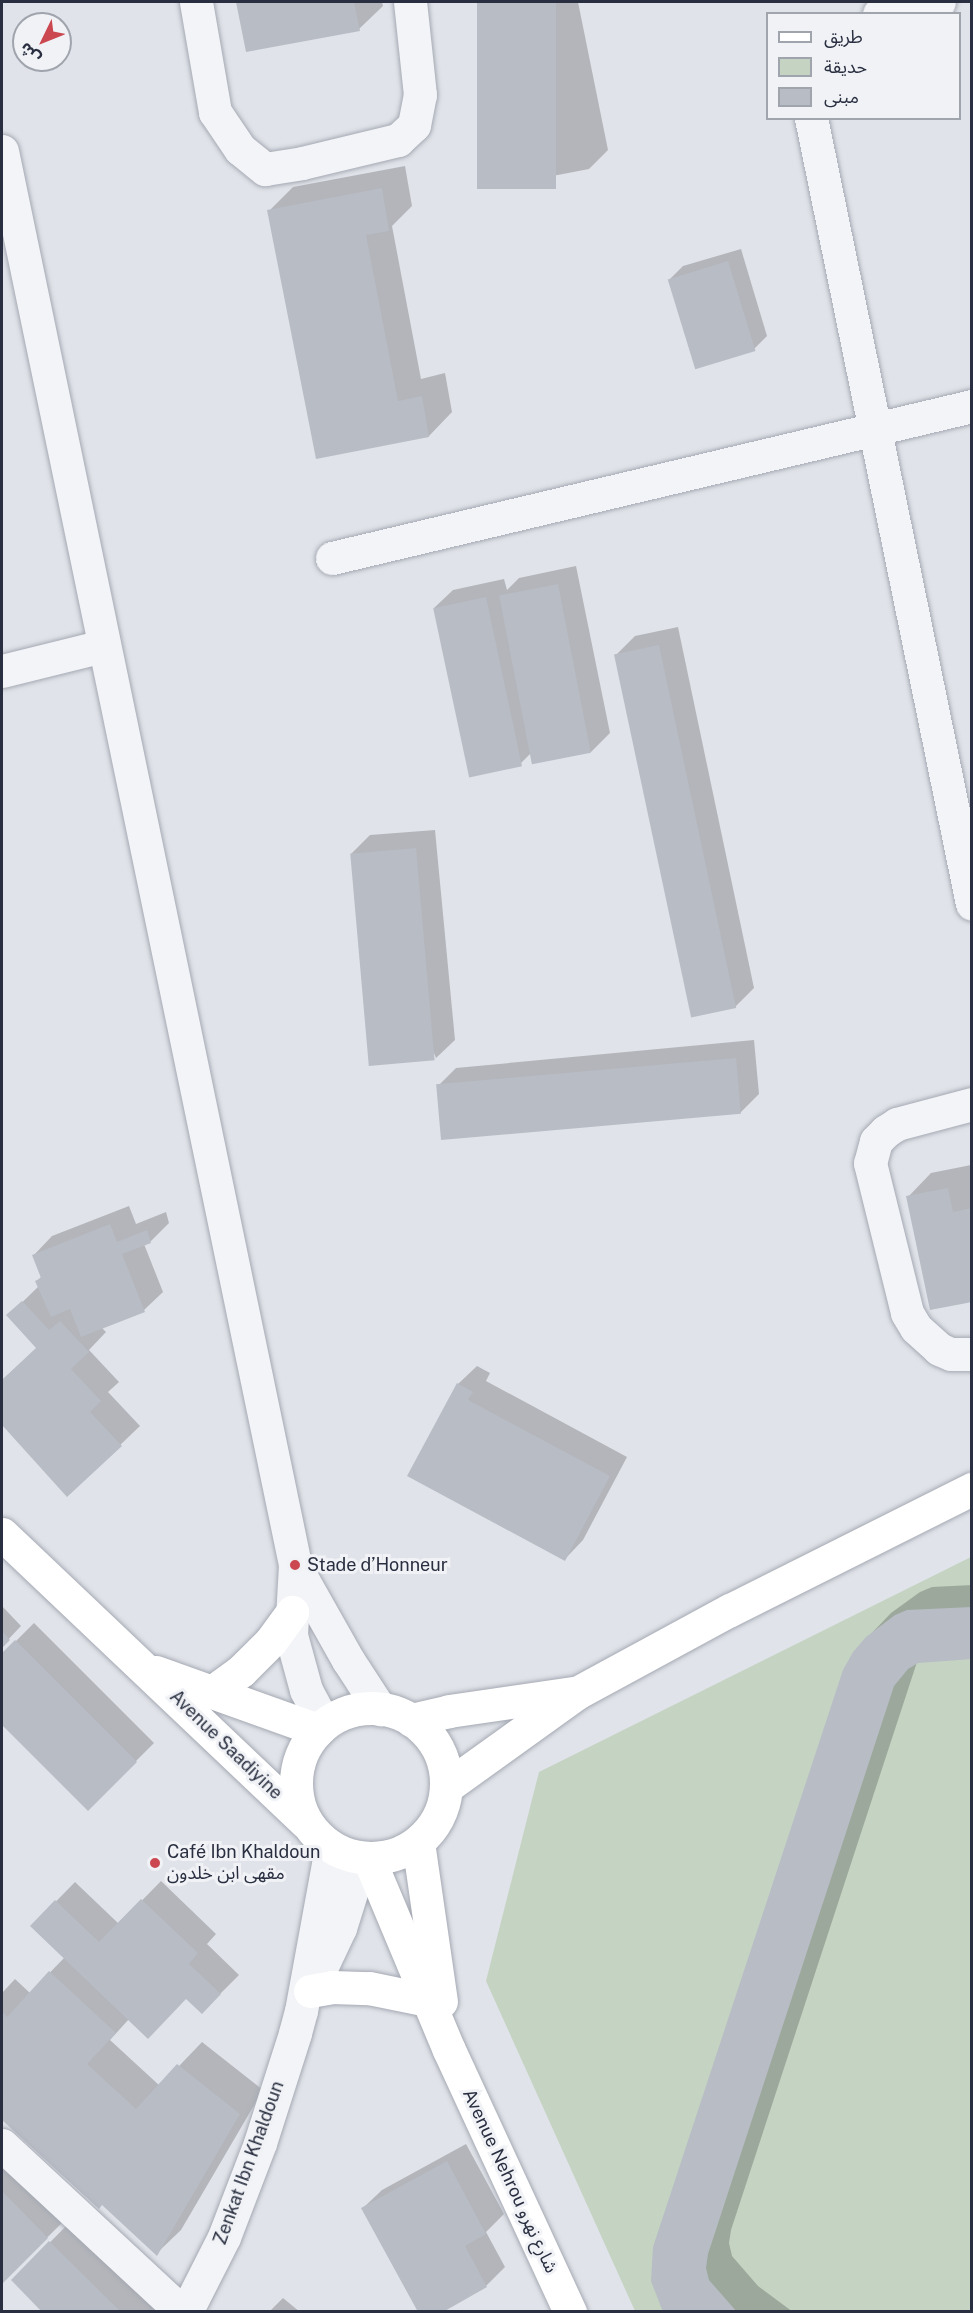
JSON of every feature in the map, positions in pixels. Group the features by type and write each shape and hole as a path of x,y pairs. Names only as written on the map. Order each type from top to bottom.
{"main road":[{"path":"446,1787 577,1693 730,1610 972,1489"},
{"name":"Avenue Saadiyine","path":"2,1534 307,1823"},
{"path":"212,1692 256,1656 292,1612"},
{"name":"Avenue Saadiyine","path":"144,1667 212,1692 321,1727"},
{"path":"411,1720 449,1711 577,1693"},
{"path":"380,1709 411,1720 426,1732 438,1749 444,1767 446,1787 442,1808 432,1827 418,1842 398,1854 366,1858 331,1847 307,1823 298,1799 296,1775 303,1750 321,1727 351,1712 380,1709"},
{"name":"Avenue Nehrou شارع نهرو","path":"418,1842 449,2050"},
{"name":"Avenue Nehrou شارع نهرو","path":"366,1858 449,2050 570,2312"},
{"path":"306,2001 332,1987 369,1988 427,2000"}],"street":[{"path":"195,2 215,112 240,149 266,169 302,164 398,140 414,125 420,95 410,2"},
{"path":"889,12 939,2"},
{"path":"811,120 972,904"},
{"path":"2,152 295,1565 291,1635 306,1690 321,1727"},
{"path":"332,558 972,406"},
{"path":"2,671 103,646"},
{"path":"972,1104 897,1124 876,1141 870,1163 907,1313 916,1328 939,1349 951,1354 972,1354"},
{"path":"295,1565 348,1660 380,1709"},
{"name":"Zenkat Ibn Khaldoun","path":"306,2001 331,1847"},
{"name":"Zenkat Ibn Khaldoun","path":"184,2312 224,2237 256,2154 306,2001 339,1928 366,1858"},
{"path":"2,2145 184,2312"}],"green space":[{"path":"971,1557 971,2311 635,2311 486,1981 539,1772"}],"building":[{"path":"236,2 354,2 360,31 246,52"},
{"path":"477,2 556,2 556,189 477,189"},
{"path":"382,188 389,231 366,235 398,401 422,396 429,437 316,459 267,210"},
{"path":"728,261 755,351 695,369 668,279"},
{"path":"558,584 591,753 532,764 499,595"},
{"path":"486,597 522,766 469,777 433,608"},
{"path":"659,645 736,1008 691,1017 614,655"},
{"path":"416,848 435,1060 369,1066 350,854"},
{"path":"736,1058 741,1114 441,1140 436,1084"},
{"path":"948,1188 953,1212 972,1208 972,1302 930,1310 906,1196"},
{"path":"110,1224 117,1242 147,1230 151,1243 122,1254 145,1312 81,1337 70,1309 51,1317 35,1281 41,1278 32,1255"},
{"path":"22,1301 49,1330 60,1321 89,1352 71,1369 101,1401 90,1412 122,1446 67,1497 2,1425 2,1380 36,1348 6,1315"},
{"path":"457,1383 473,1392 468,1400 610,1476 565,1561 407,1476"},
{"path":"972,1607 972,1659 918,1663 908,1669 894,1686 708,2254 706,2268 709,2280 737,2312 663,2312 651,2281 653,2247 843,1670 853,1652 866,1637 895,1615 907,1610"},
{"path":"2,1631 10,1640 2,1648"},
{"path":"15,1640 137,1762 88,1811 2,1725 2,1653"},
{"path":"141,1899 198,1953 189,1964 221,1994 202,2014 186,1999 148,2039 30,1926 55,1900 99,1942"},
{"path":"49,1971 116,2033 87,2064 136,2109 177,2064 240,2114 157,2256 102,2205 99,2209 2,2120 2,2011 7,2017"},
{"path":"447,2161 486,2234 465,2246 487,2287 443,2312 418,2312 361,2208"},
{"path":"2,2191 48,2238 2,2284"},
{"path":"49,2241 121,2312 42,2312 11,2280"}],"place":[{"name":"Stade d’Honneur","path":"295,1565"},
{"name":"Café Ibn Khaldoun مقهى ابن خلدون","path":"155,1863"}]}
